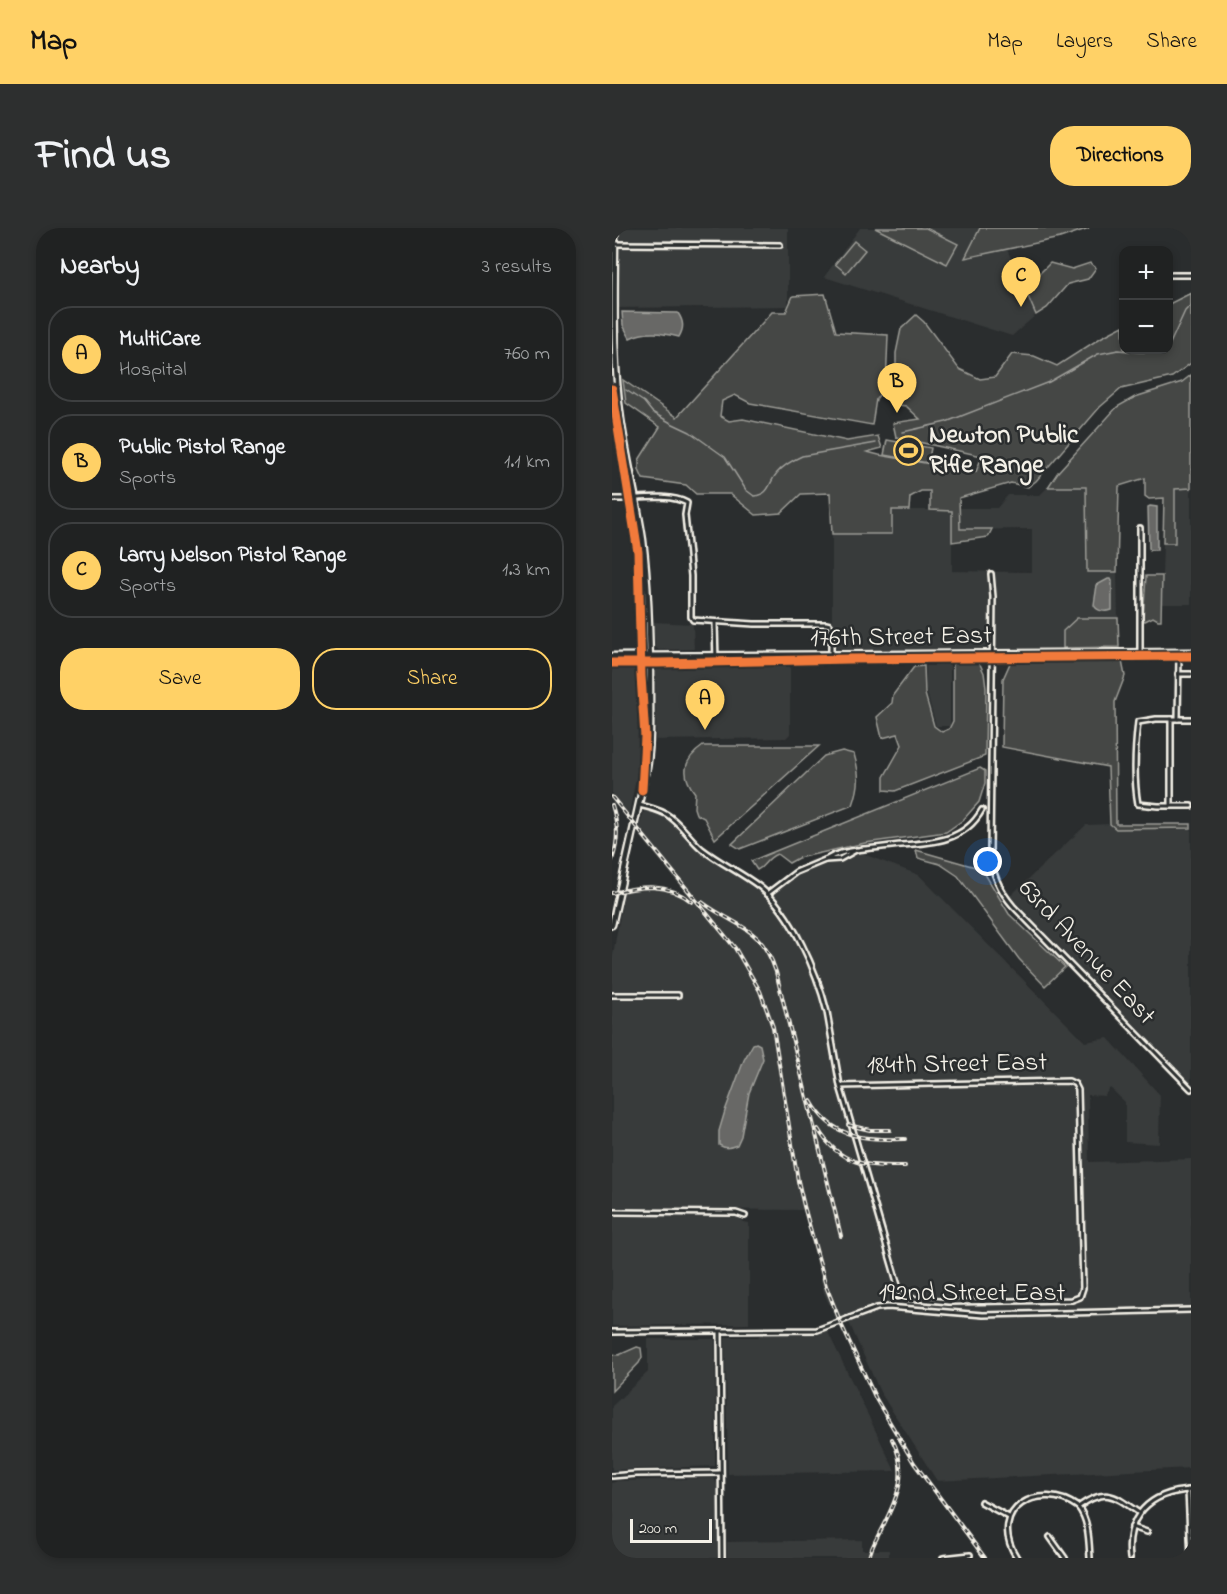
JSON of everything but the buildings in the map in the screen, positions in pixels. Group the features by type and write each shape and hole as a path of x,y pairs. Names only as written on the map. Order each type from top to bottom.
{"main road":[{"path":"615,228 613,244 615,346 621,421"},
{"path":"612,389 638,552 645,737 642,790"},
{"path":"612,925 647,773 650,744 650,655 646,569 637,499 617,405 613,403"},
{"path":"1103,657 1121,652"},
{"name":"176th Street East","path":"830,657 932,658 1121,652 1191,654"},
{"path":"932,658 950,653"},
{"name":"176th Street East","path":"612,663 846,657 850,654 950,653 1103,657 1191,654"},
{"name":"176th Street East","path":"612,656 650,655 716,659"}],"street":[{"path":"613,244 780,245"},
{"path":"1173,275 1191,275"},
{"path":"612,499 663,498 687,503 685,514 691,576 691,617 695,621 754,624 825,623 830,625 830,657"},
{"path":"1140,528 1140,652"},
{"name":"63rd Avenue East","path":"991,574 993,597 990,852 992,868 998,883 1013,906 1191,1089"},
{"path":"715,622 716,659"},
{"path":"1178,719 1179,656"},
{"path":"1178,674 1191,674"},
{"path":"1171,719 1171,806"},
{"path":"1191,719 1138,722 1136,742 1138,804 1158,807 1191,806"},
{"path":"639,805 668,815 702,849 753,882 767,894 795,932 816,974 827,1012 840,1086"},
{"path":"767,894 796,872 831,856 856,850 948,839 969,826 982,810"},
{"path":"612,995 678,995"},
{"name":"184th Street East","path":"1069,1081 1074,1083 1078,1090 1083,1288 1080,1297 1072,1300 949,1302 904,1296 898,1289 840,1086 1069,1081"},
{"path":"612,1212 736,1213 745,1216"},
{"name":"192nd Street East","path":"612,1332 818,1330 888,1306 983,1315 1191,1310"},
{"path":"720,1332 722,1558"},
{"path":"612,1476 721,1473"},
{"path":"1130,1558 1129,1544 1132,1527 1139,1513 1148,1503 1160,1496 1189,1490 1191,1558"},
{"path":"1078,1507 1094,1497 1109,1496 1118,1498 1139,1513"},
{"path":"1017,1558 1007,1537 1009,1517 1018,1506 1036,1498 1063,1498 1081,1510 1086,1525 1090,1558"},
{"path":"981,1502 1009,1517"},
{"path":"1132,1527 1147,1532"},
{"path":"1050,1537 1065,1558"},
{"path":"944,1558 970,1555"}],"shaded area":[{"path":"617,228 788,228 788,306 618,308"},
{"path":"860,228 980,228 965,258 1007,249 1036,315 1012,336 824,277"},
{"path":"875,228 926,228 958,244 947,264"},
{"path":"980,228 1089,228 1060,238 965,258"},
{"path":"854,241 865,250 846,273 835,264"},
{"path":"1050,263 1072,269 1090,263 1096,268 1088,279 1068,284 1047,308 1036,315 1021,280 1034,279"},
{"path":"1191,293 1191,363 1172,377 1121,389 1100,407 1036,481 1028,487 1011,483 959,498 960,529 992,529 988,537 952,542 952,511 930,510 930,491 921,491 910,497 909,510 892,510 892,534 832,534 830,493 801,494 781,513 756,515 730,494 696,494 686,485 643,479 639,470 639,460 660,427 626,403 623,380 677,417 772,312 786,312 793,296 825,294 836,332 888,335 886,386 876,399 872,425 750,403 735,395 722,401 720,416 729,421 743,419 847,441 878,436 882,448 867,452 976,472 982,456 896,437 893,423 920,419 906,406 891,404 891,396 896,385 896,353 901,329 916,315 924,322 959,369 980,379 995,377 1012,354 1034,356 1057,366 1119,328 1119,354 1173,354 1173,302"},
{"path":"622,312 678,313 683,325 682,331 679,337 648,333 630,338 623,325"},
{"path":"1191,375 1191,488 1175,489 1175,543 1163,543 1164,498 1149,499 1145,496 1145,478 1119,486 1117,572 1087,572 1086,487 1048,487 1058,472 1117,407 1135,397 1182,382"},
{"name":"Newton Public Rifle Range","path":"887,440 931,448 928,463 884,455"},
{"path":"1048,487 1086,487 1087,572 1117,572 1118,618 1077,619 1063,631 1063,648 999,649 996,646 987,646 982,649 832,649 832,534 892,534 892,510 952,510 952,571 1032,572 1032,529 960,530 960,508 997,508 1008,495 1040,495"},
{"path":"1191,488 1191,604 1161,604 1163,543 1175,542 1175,489"},
{"path":"1148,507 1157,507 1157,550 1149,548"},
{"path":"1146,576 1162,576 1161,620 1153,617 1145,621 1143,619"},
{"path":"1108,579 1112,581 1112,610 1102,611 1094,605 1097,585"},
{"path":"1077,618 1118,618 1119,647 1063,648 1063,631"},
{"path":"653,622 693,624 694,649 659,650 655,647"},
{"path":"950,660 950,726 936,726 926,689 926,666 934,666 934,661"},
{"path":"953,661 979,662 984,673 986,688 985,756 895,791 884,790 884,777 902,745 898,734 882,738 877,717 892,703 893,695 914,667 924,666 925,694 934,726 942,732 949,729 953,721"},
{"path":"1011,661 1122,661 1125,676 1115,702 1116,824 1191,824 1191,828 1116,829 1110,824 1108,767 1002,747 1003,679"},
{"path":"790,663 790,734 786,738 656,740 655,670 657,667"},
{"path":"612,667 635,668 637,673 638,768 629,814 612,793"},
{"path":"703,746 819,746 715,839 704,818 696,814 695,793 686,773 688,762"},
{"path":"842,751 854,754 857,768 858,785 853,805 740,849 732,844 824,756"},
{"path":"980,768 985,771 985,783 979,802 963,820 946,832 865,843 798,858 789,863 777,854 757,870 751,861"},
{"path":"647,802 672,814 704,845 742,873 768,888 811,860 863,845 866,855 919,875 1085,1042 1108,1038 1160,1095 1159,1144 1125,1142 1125,1102 1110,1088 1104,1096 1088,1095 1089,1162 1191,1159 1191,1468 937,1481 880,1392 847,1318 837,1322 824,1293 803,1210 612,1209 612,960 625,887 656,884 689,897 637,832"},
{"path":"1110,824 1117,829 1191,828 1191,1083 1010,896 1086,825"},
{"path":"916,850 982,869 1009,914 1065,967 1045,986 1019,959 958,876 940,864 918,858"},
{"path":"753,1044 760,1045 763,1059 749,1093 741,1136 737,1145 724,1147 719,1145 719,1131 725,1111 744,1060"},
{"path":"612,1217 738,1217 743,1222 749,1223 749,1324 612,1326"},
{"path":"827,1330 895,1471 728,1474 725,1337 758,1337 763,1331"},
{"path":"648,1339 715,1339 715,1466 612,1470 612,1406 648,1372"},
{"path":"637,1347 641,1348 642,1357 639,1363 612,1391 612,1354 619,1355"},
{"path":"714,1478 717,1484 721,1558 612,1558 614,1516 612,1483"},
{"path":"862,1540 862,1550 889,1550 889,1558 727,1558 727,1542"}],"waterway":[{"path":"1173,337 1185,311 1191,305"},
{"path":"903,432 946,422 1049,382 1098,354 1119,350"},
{"path":"626,390 644,402 652,412 690,432 725,457 746,490 754,496 764,493 780,470 802,456 876,443"}],"railway":[{"path":"612,797 735,948 760,991 773,1027 798,1181 826,1286 876,1399 914,1463 985,1558"},
{"path":"612,805 617,832 612,860"},
{"path":"612,893 654,887 673,891 692,902"},
{"path":"702,902 755,936 770,957 776,972 841,1236"},
{"path":"811,1101 819,1114 829,1123 851,1135 877,1139 905,1139"},
{"path":"848,1125 870,1130 890,1130"},
{"path":"818,1129 826,1141 845,1157 878,1166 905,1166"},
{"path":"869,1558 897,1495 901,1473 900,1462 892,1439"}],"cycle path":[{"path":"612,389 638,552 645,737 642,790"},
{"path":"612,663 1191,656"}],"place":[{"name":"Larry Nelson Pistol Range","path":"1021,307"},
{"name":"Public Pistol Range","path":"897,413"},
{"name":"Newton Public Rifle Range","path":"908,451"},
{"name":"MultiCare","path":"705,730"}]}
